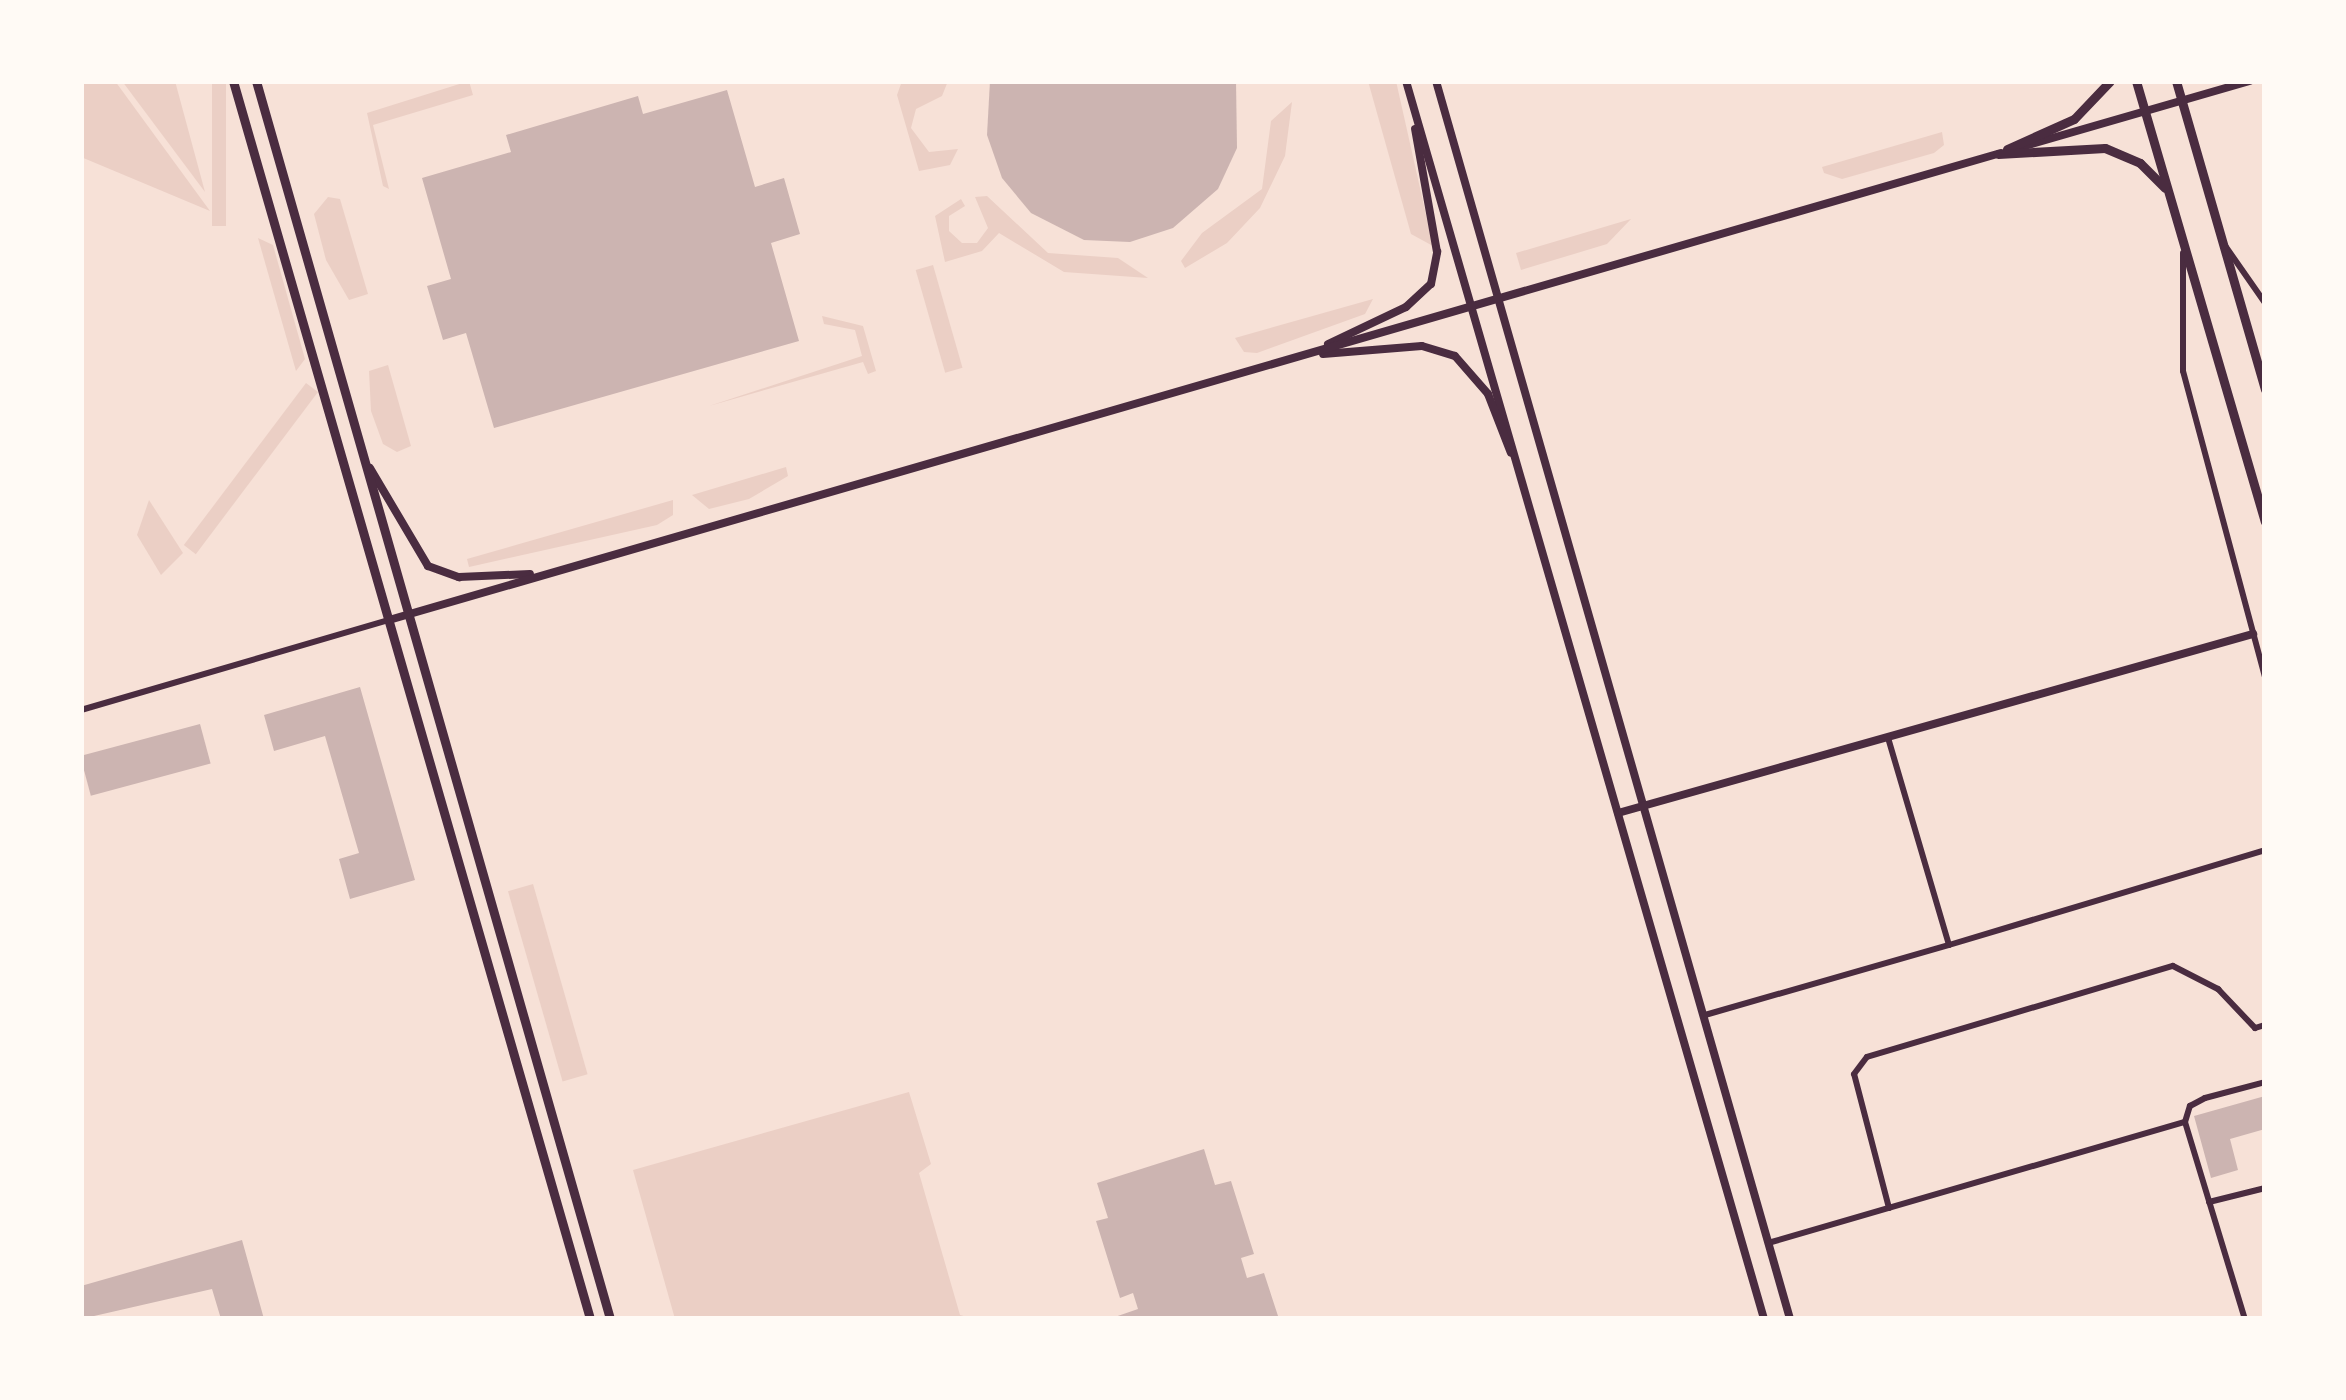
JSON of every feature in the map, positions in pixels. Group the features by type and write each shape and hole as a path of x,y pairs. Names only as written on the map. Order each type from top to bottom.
{"main road":[{"path":"233,81 590,1319"},
{"path":"256,81 610,1319"},
{"path":"1998,154 2074,119 2110,81"},
{"path":"2136,81 2265,521"},
{"path":"2176,81 2265,389"},
{"path":"1998,154 2105,148 2140,164 2167,189"}],"street":[{"path":"1406,81 1764,1319"},
{"path":"1436,81 1502,298 1790,1319"},
{"path":"81,710 947,452 1304,356 2250,81"},
{"path":"1304,356 1406,307 1431,284 1437,252 1411,98"},
{"path":"2222,241 2265,303"},
{"path":"2183,245 2182,371 2265,676"},
{"path":"1304,356 1422,346 1466,362 1489,394 1531,504"},
{"path":"367,462 428,566 459,577 550,572"},
{"path":"1618,813 1889,741 2253,634"},
{"path":"1889,741 1949,945"},
{"path":"1705,1015 2265,850"},
{"path":"1889,1208 1854,1075 1867,1057 2173,966 2218,989 2255,1028 2265,1025"},
{"path":"2245,1319 2185,1122 2190,1106 2205,1098 2265,1082"},
{"path":"1768,1243 2185,1122"},
{"path":"2209,1202 2265,1188"}],"shaded area":[{"path":"81,81 115,81 210,211 81,157"},
{"path":"122,81 175,81 205,192"},
{"path":"212,81 226,81 226,226 212,226"},
{"path":"469,81 473,95 373,125 389,189 383,186 367,113"},
{"path":"902,81 948,81 942,96 916,109 911,128 929,152 958,149 950,165 919,171 897,95"},
{"path":"1368,81 1396,81 1433,246 1411,234"},
{"path":"1292,102 1285,156 1260,208 1227,243 1185,268 1181,261 1202,233 1262,189 1271,121"},
{"path":"1942,132 1944,145 1934,153 1842,179 1824,173 1822,167"},
{"path":"987,196 1048,253 1118,258 1148,278 1064,272 999,233 982,251 945,262 935,216 961,199 965,206 949,216 949,231 962,243 977,243 988,228 975,197"},
{"path":"328,197 340,199 368,294 349,300 326,260 314,214"},
{"path":"1631,219 1607,244 1521,270 1516,253"},
{"path":"258,238 273,245 305,359 296,371"},
{"path":"933,265 962,368 945,373 916,270"},
{"path":"1373,299 1365,314 1257,353 1244,352 1235,338"},
{"path":"822,316 863,326 876,371 868,374 863,362 709,406 862,356 855,330 824,324"},
{"path":"388,365 411,446 397,452 383,444 371,411 369,371"},
{"path":"306,383 318,392 196,554 184,545"},
{"path":"786,467 788,476 749,499 709,509 692,495"},
{"path":"149,500 183,553 161,575 137,535"},
{"path":"673,500 673,515 657,525 469,567 467,559"},
{"path":"533,884 588,1074 563,1081 508,891"},
{"path":"909,1092 931,1164 919,1173 960,1315 974,1319 675,1319 633,1170"}],"building":[{"path":"990,81 1236,81 1237,148 1218,189 1173,228 1130,242 1084,240 1031,213 1002,178 987,135"},
{"path":"727,90 755,187 784,178 800,234 771,243 799,341 494,428 466,333 443,340 427,286 451,279 422,178 511,152 506,135 638,96 643,114"},
{"path":"360,687 415,880 350,899 339,859 359,853 325,736 274,751 264,715"},
{"path":"200,724 211,764 91,796 81,756"},
{"path":"2265,1096 2265,1129 2230,1139 2238,1170 2211,1178 2194,1116"},
{"path":"1204,1149 1215,1185 1231,1181 1254,1254 1241,1258 1247,1278 1264,1273 1279,1319 1109,1319 1138,1309 1133,1293 1120,1298 1096,1221 1108,1218 1097,1183"},
{"path":"242,1240 264,1319 221,1319 212,1289 81,1319 81,1286"}]}
